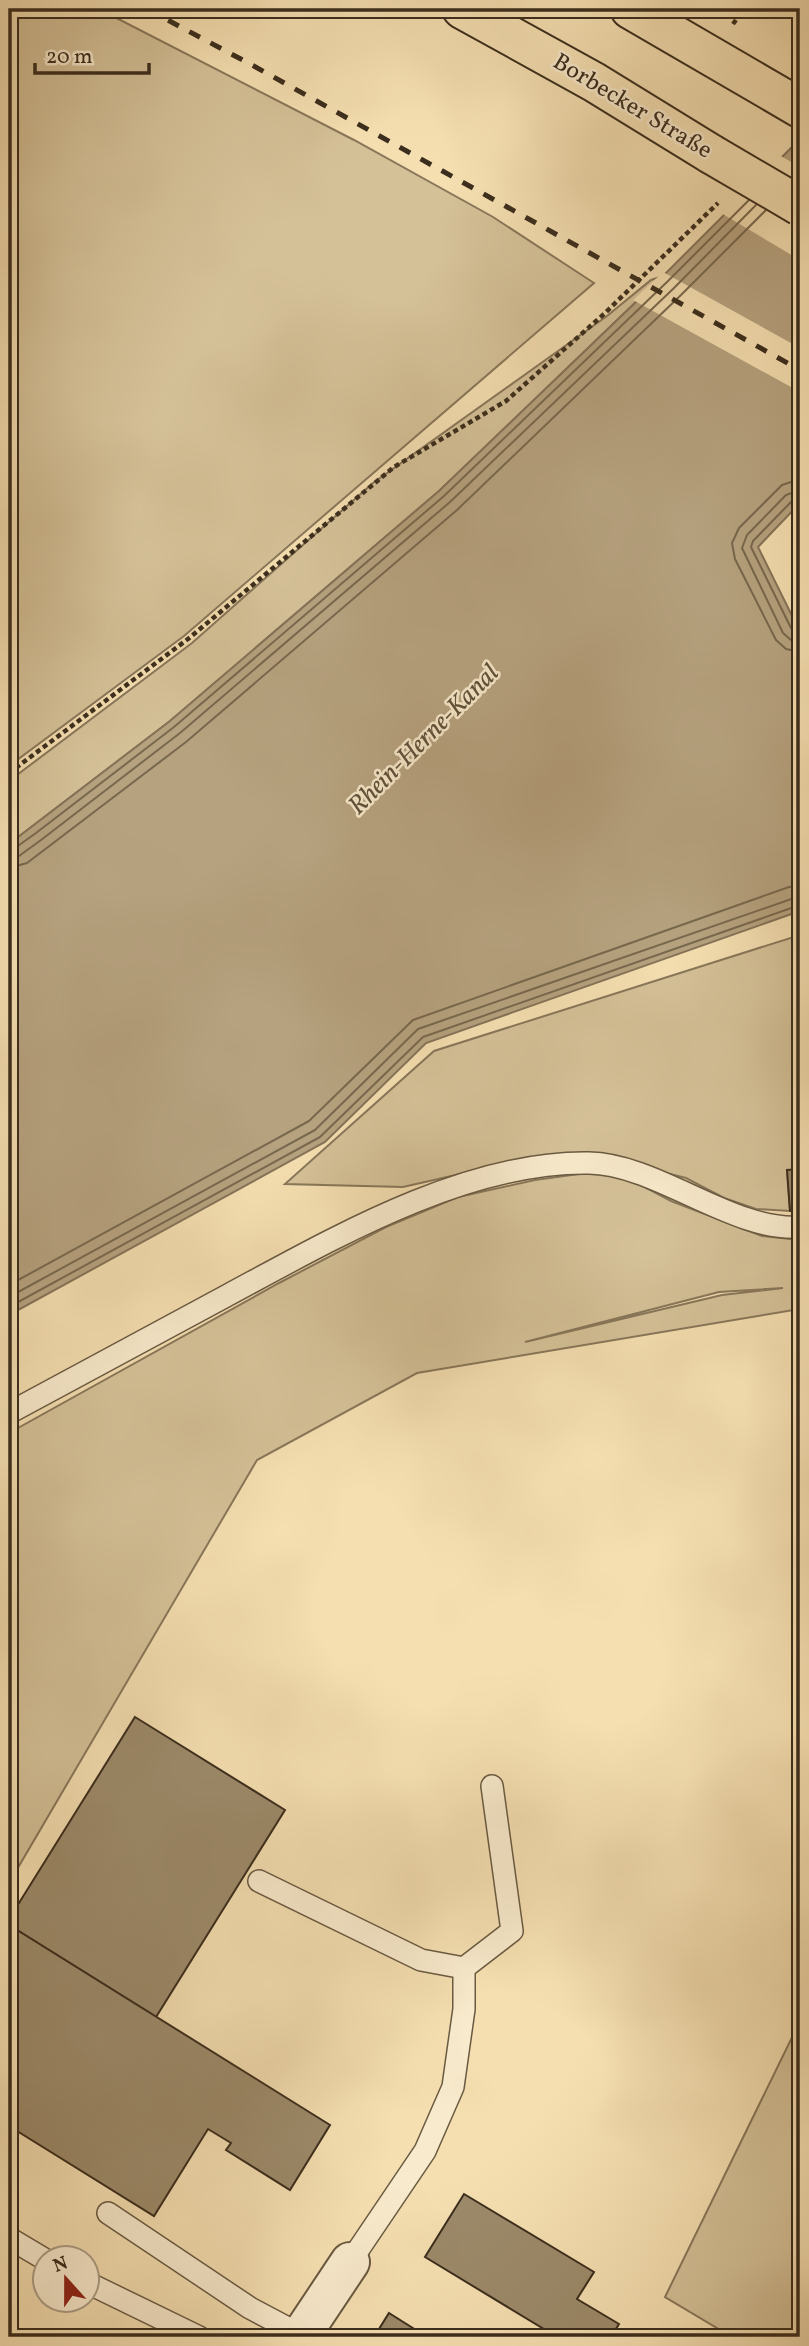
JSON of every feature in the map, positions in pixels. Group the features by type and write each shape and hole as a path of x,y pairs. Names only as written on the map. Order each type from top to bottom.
{"main road":[{"name":"Borbecker Straße","path":"462,9 609,91 711,155 800,206"},
{"path":"655,24 789,101"}],"street":[{"path":"301,2336 350,2262"}],"lane":[{"path":"9,1413 313,1250 404,1206 473,1181 536,1167 590,1163 629,1170 742,1217 787,1228 800,1227"},
{"path":"259,1881 421,1960 464,1968 512,1931 492,1786"},
{"path":"350,2262 425,2151 453,2087 464,2009 464,1968"},
{"path":"108,2213 250,2308 301,2336"},
{"path":"9,2238 32,2252"},
{"path":"102,2290 199,2337"}],"path":[{"path":"9,773 188,639 394,467 506,401 604,314 725,196"}],"shaded area":[{"path":"9,9 99,9 354,140 493,217 594,283 184,636 9,766"},
{"path":"663,276 439,491 170,721 9,844 9,781 192,643 373,483 607,316 651,280"},
{"path":"800,935 800,1169 787,1171 790,1211 756,1209 724,1198 686,1178 638,1166 482,1169 403,1187 285,1184 434,1051"},
{"path":"586,1173 626,1177 671,1201 762,1236 800,1240 800,1309 417,1373 257,1460 9,1883 9,1433 279,1283 386,1227 458,1197 535,1180","holes":["783,1288 722,1295 525,1342 719,1292"]},
{"path":"800,2021 800,2337 732,2337 665,2297"}],"water":[{"name":"Rhein-Herne-Kanal","path":"800,139 800,503 758,547 800,632 800,911 426,1043 325,1142 9,1315 9,844 170,721 439,491 663,276"}],"pier":[{"path":"779,155 800,167 800,260 721,213"},
{"path":"663,272 800,348 800,392 633,300"}],"building":[{"path":"800,1169 800,1210 790,1211 787,1170"},
{"path":"135,1717 285,1810 156,2017 9,1925 9,1919"},
{"path":"9,1925 330,2125 290,2190 226,2150 231,2143 208,2129 154,2216 9,2126"},
{"path":"464,2194 594,2272 577,2299 619,2324 611,2337 551,2337 552,2334 425,2257"},
{"path":"389,2313 427,2337 374,2337"}],"railway":[{"path":"147,9 800,370"}]}
